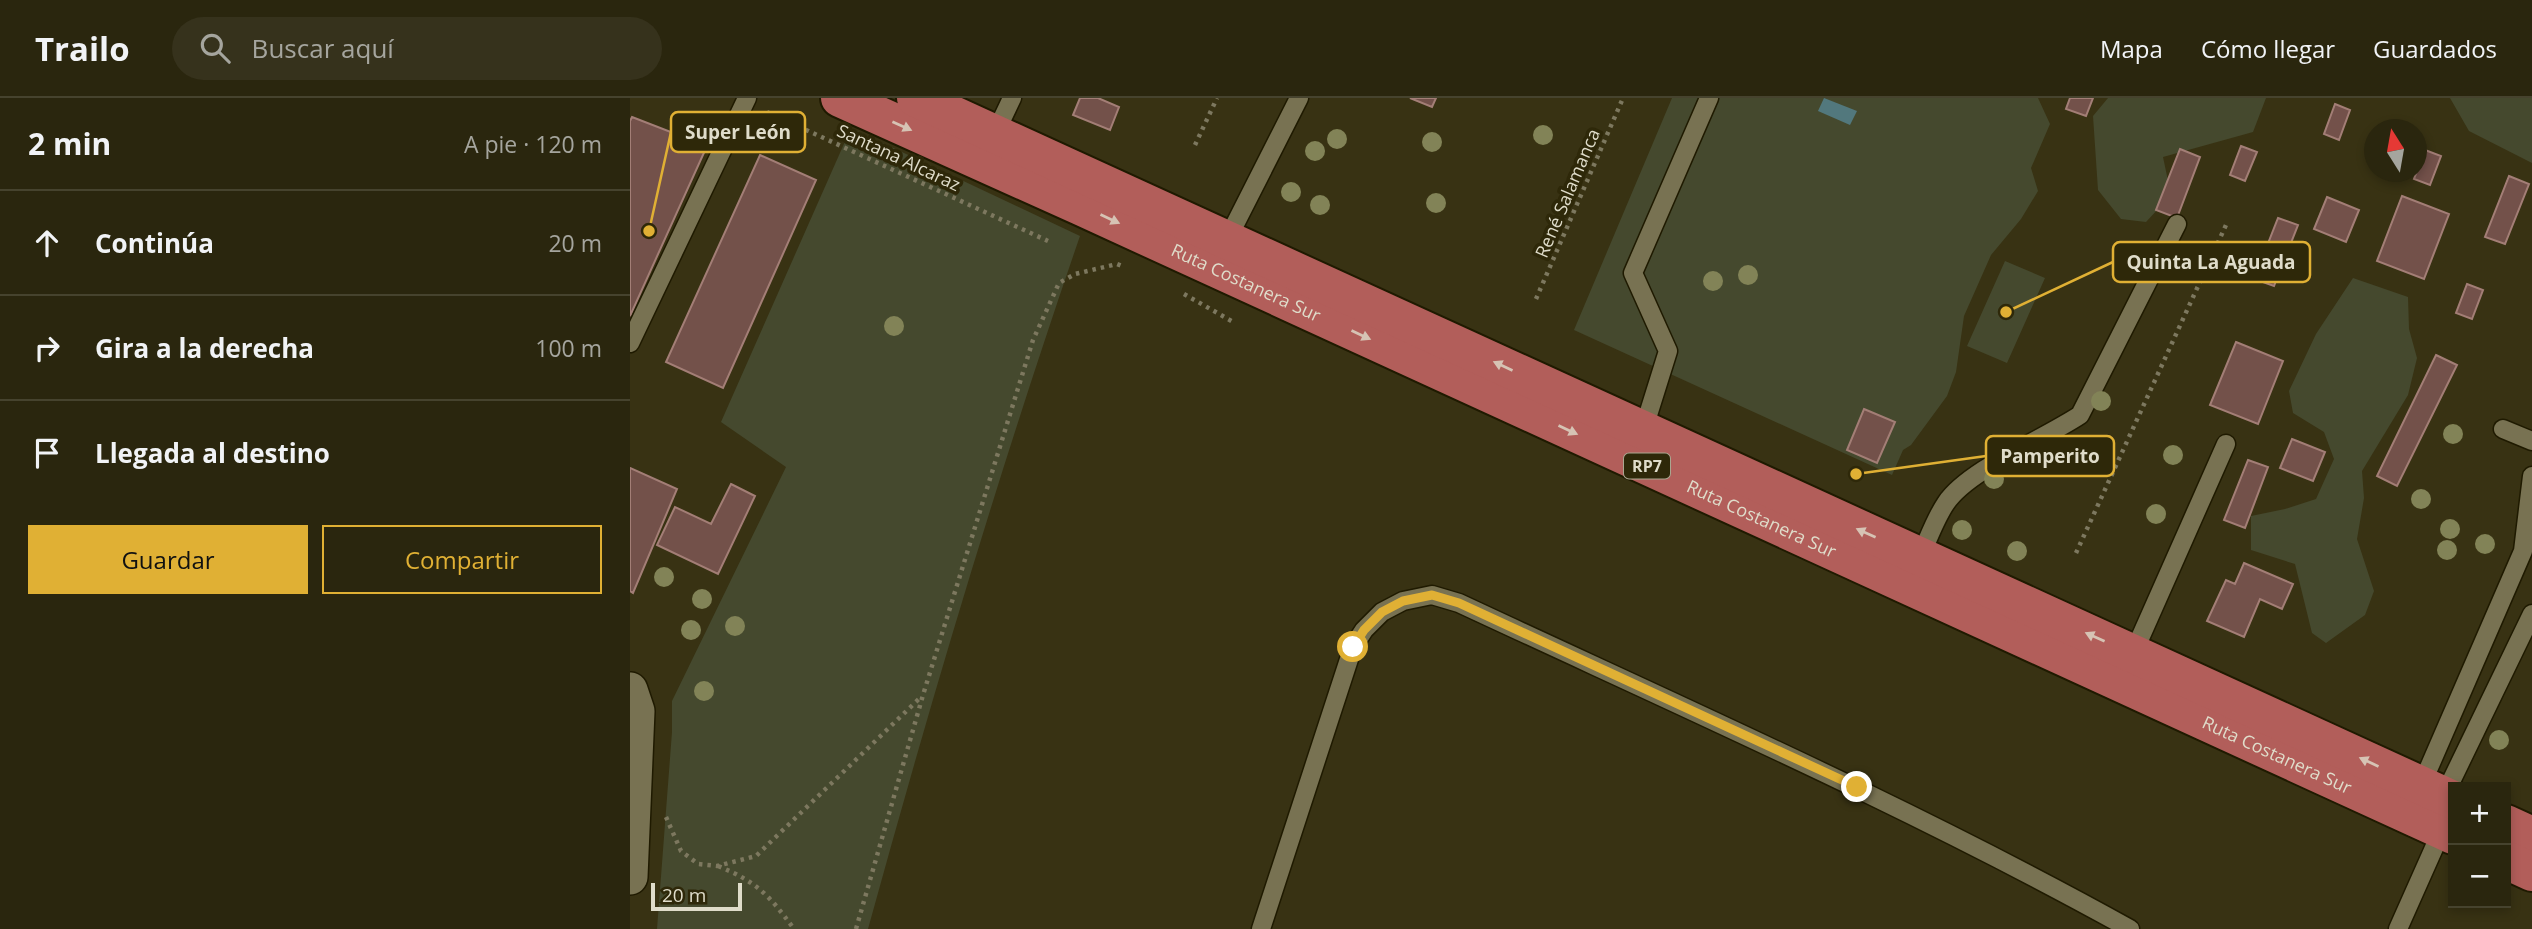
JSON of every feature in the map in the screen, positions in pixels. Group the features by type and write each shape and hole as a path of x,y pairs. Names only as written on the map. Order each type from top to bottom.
{"main road":[{"name":"Ruta Costanera Sur","path":"840,98 2443,809"},
{"name":"Ruta Costanera Sur","path":"916,98 2133,654 2443,809"},
{"path":"2511,826 2532,836"},
{"path":"2511,862 2532,872"}],"street":[{"path":"630,877 634,701"}],"lane":[{"path":"630,343 747,98"},
{"path":"995,134 1012,98"},
{"path":"1227,240 1298,98"},
{"path":"1643,430 1668,351 1633,273 1709,98"},
{"path":"1920,558 1945,503 1965,481 2080,415 2177,224"},
{"path":"2503,429 2532,441"},
{"path":"2133,654 2226,444"},
{"path":"2398,929 2443,809 2523,551 2532,476"},
{"path":"1261,929 1353,647 1364,630 1382,612 1403,601 1432,595 1459,603 1857,787 2045,882 2130,929"},
{"path":"2443,809 2532,614"}],"path":[{"path":"1195,145 1217,98"},
{"name":"René Salamanca","path":"1536,299 1623,98"},
{"name":"Santana Alcaraz","path":"763,109 1048,240"},
{"path":"2076,553 2227,225"},
{"path":"856,929 923,695 1033,340 1059,283 1075,274 1117,264 1129,269"},
{"path":"1175,289 1235,323"},
{"path":"717,866 756,856 923,695"},
{"path":"663,808 681,851 698,864 717,866 746,877 770,897 794,929"}],"green space":[{"path":"1672,98 2038,98 2050,124 2031,168 2038,191 2021,219 1991,255 1964,316 1956,372 1947,396 1911,445 1903,450 1892,475 1574,330"},
{"path":"2108,98 2266,98 2253,132 2163,157 2171,195 2146,222 2121,219 2098,190 2093,116"},
{"path":"2450,98 2532,98 2532,163 2469,131"},
{"path":"851,128 1080,236 968,581 868,929 657,929 672,701 786,467 721,422"},
{"path":"2005,261 2045,278 2007,363 1967,346"},
{"path":"2353,278 2408,297 2409,329 2417,358 2408,395 2362,471 2364,498 2357,539 2374,591 2365,615 2326,643 2312,633 2295,564 2251,550 2251,516 2316,499 2334,459 2324,432 2293,413 2289,391 2316,334"}],"water":[{"path":"1824,98 1857,111 1850,125 1818,111"}],"building":[{"path":"1080,98 1098,98 1119,107 1110,130 1073,115"},
{"path":"1410,98 1436,98 1432,107"},
{"path":"2070,98 2093,98 2086,116 2066,109"},
{"path":"2335,104 2350,110 2339,140 2324,134"},
{"path":"632,117 707,146 630,316 630,121"},
{"path":"2241,146 2257,152 2245,181 2230,175"},
{"path":"2180,149 2200,157 2177,218 2156,210"},
{"path":"2427,151 2441,156 2430,185 2422,182 2427,182"},
{"path":"760,155 816,180 723,388 666,362"},
{"path":"2509,176 2529,184 2505,244 2485,237"},
{"path":"2402,196 2449,214 2424,279 2377,261"},
{"path":"2327,197 2359,210 2346,242 2314,229"},
{"path":"2278,218 2298,225 2274,286 2254,279"},
{"path":"2467,284 2483,290 2472,319 2456,313"},
{"path":"2236,342 2283,361 2258,424 2210,405"},
{"path":"2436,355 2457,365 2397,486 2377,476"},
{"path":"1864,409 1895,422 1877,463 1847,450"},
{"path":"2292,439 2325,452 2313,481 2280,468"},
{"path":"2248,460 2268,467 2245,528 2224,520"},
{"path":"630,468 677,489 633,593 630,591"},
{"path":"731,484 755,496 718,574 657,545 675,507 711,524"},
{"path":"2244,563 2293,584 2282,609 2260,599 2244,637 2207,621 2226,580 2235,584"}],"place":[{"name":"Super León","path":"649,231"},
{"name":"Quinta La Aguada","path":"2006,312"},
{"name":"Pamperito","path":"1856,474"}],"route":[{"path":"1353,647 1364,630 1382,612 1403,601 1432,595 1459,603 1857,787"}]}
